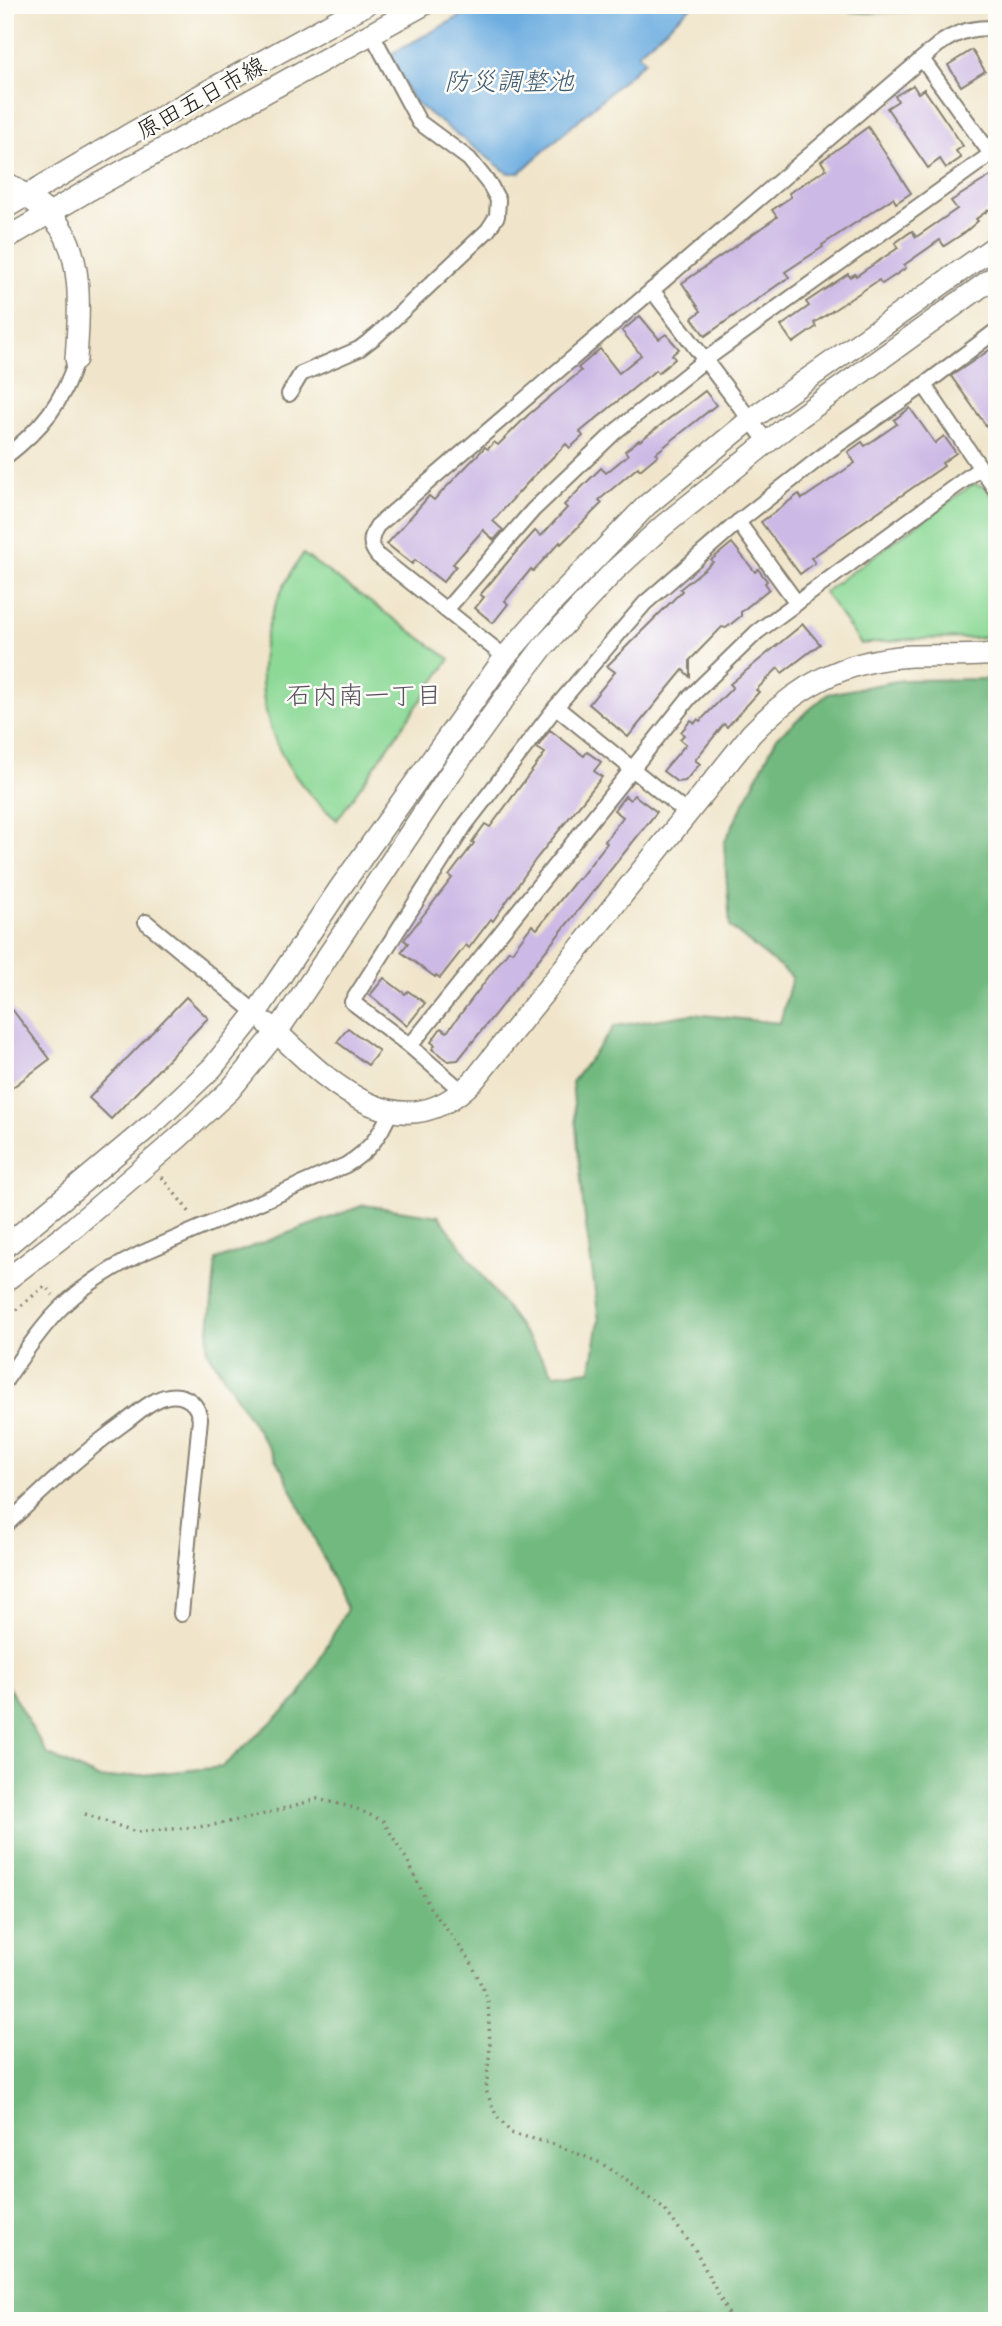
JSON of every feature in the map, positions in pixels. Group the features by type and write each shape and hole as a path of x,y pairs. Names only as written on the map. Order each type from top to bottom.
{"street":[{"name":"原田五日市線","path":"5,208 132,133 365,5"},
{"name":"原田五日市線","path":"5,239 424,5"},
{"path":"505,657 377,556 371,547 371,536 377,526 922,59 952,36 968,30 997,29"},
{"path":"289,394 301,374 359,349 376,336 488,230 497,216 498,200 490,185 469,159 419,122 372,34"},
{"path":"446,610 533,510 616,431 705,360 991,153 922,59"},
{"path":"5,182 49,214 62,231 76,266 76,359 65,387 44,423 5,457"},
{"path":"5,1247 184,1096 212,1068 256,1013 340,888 505,657 552,603 647,505 750,420 997,245"},
{"path":"5,1281 66,1234 230,1090 277,1032 452,772 543,647 614,571 653,535 767,442 997,275"},
{"path":"652,290 767,442"},
{"path":"463,1092 410,1046 352,1002 465,825 556,707 645,603 738,522 830,450 997,330"},
{"path":"923,385 997,492"},
{"path":"410,1046 689,698 757,632 979,469"},
{"path":"738,522 797,603"},
{"path":"146,922 360,1101 390,1112 422,1111 437,1107 463,1092 769,715 789,698 834,672 884,659 997,654"},
{"path":"556,707 688,814"},
{"path":"5,1381 58,1310 83,1288 140,1254 346,1165 361,1156 373,1144 390,1112"},
{"path":"5,1526 66,1468 156,1400 175,1395 188,1399 198,1407 200,1419 181,1614"}],"path":[{"path":"162,1177 194,1218"},
{"path":"5,1319 45,1286 55,1298"},
{"path":"85,1814 136,1832 208,1826 254,1817 317,1799 355,1808 383,1821 407,1860 429,1906 470,1959 488,2000 490,2047 486,2090 496,2115 511,2133 553,2144 601,2163 664,2209 696,2251 732,2321"}],"green space":[{"path":"792,5 997,5 997,8 867,13"},
{"path":"973,484 986,487 997,502 997,635 861,644 824,592"},
{"path":"303,554 450,659 337,820 308,791 286,761 271,728 263,694 262,660 269,625 282,589"},
{"path":"997,679 997,2321 5,2321 5,1792 11,1787 5,1774 5,1681 47,1754 100,1779 222,1767 299,1697 347,1609 284,1473 207,1350 216,1260 364,1205 439,1216 554,1374 591,1370 599,1320 583,1204 572,1082 615,1026 693,1014 780,1023 792,977 730,927 724,843 777,737 828,694 902,680"}],"water":[{"name":"防災調整池","path":"481,5 693,5 638,53 645,61 519,173 508,173 414,102 389,55"}],"building":[{"path":"972,50 985,71 961,86 948,65"},
{"path":"913,85 918,93 924,89 963,146 956,151 961,158 946,168 940,159 928,168 887,108 898,101 895,96"},
{"path":"868,127 911,193 896,203 893,198 822,245 823,247 785,272 789,277 705,336 692,318 701,311 682,283 777,217 772,210 791,197 789,193 826,169 821,161"},
{"path":"997,172 997,204 976,219 978,221 964,233 944,246 940,240 882,284 879,280 814,323 816,327 793,343 781,326 809,306 806,302 848,274 850,277 855,274 856,276 898,248 895,243 912,231 916,237 957,209 951,201"},
{"path":"640,316 659,339 666,334 679,349 672,355 675,359 658,373 656,370 580,432 583,436 570,448 566,444 531,479 493,521 503,530 494,540 483,530 453,564 456,566 443,582 415,560 412,564 387,544 429,496 434,500 485,447 488,449 494,442 498,445 528,415 581,371 578,368 600,349 619,373 641,355 622,331"},
{"path":"997,345 997,441 951,376"},
{"path":"705,391 716,405 656,453 658,455 640,470 638,467 599,500 602,503 533,571 531,569 505,601 508,604 493,623 475,608 484,597 480,595 535,531 541,536 567,508 564,505 601,468 606,473 628,455 625,451"},
{"path":"910,408 935,443 944,436 956,453 942,463 944,466 811,558 815,563 800,574 761,522 799,494 802,499 855,463 848,452 862,442 865,446 897,424 894,420"},
{"path":"732,543 755,572 758,569 767,581 765,583 769,589 741,612 741,616 726,628 722,627 690,660 690,677 683,670 628,737 589,704 615,672 607,666 682,591 680,589"},
{"path":"803,624 820,644 782,673 778,668 756,690 759,692 727,727 724,724 695,760 700,764 685,781 677,782 663,771 686,744 680,739 684,735 681,732 691,720 695,723 698,719 700,721 733,687 730,684"},
{"path":"550,730 584,756 587,752 601,762 594,771 602,777 536,859 493,921 491,919 469,948 466,945 440,978 436,975 435,977 401,952 408,943 404,940 452,878 449,876 485,824 490,827 545,753 537,748"},
{"path":"634,795 657,812 458,1060 448,1061 432,1049 435,1045 431,1042 441,1028 447,1032 509,950 512,952 532,925 537,929 579,879 623,817 614,810 625,796 630,800"},
{"path":"384,978 405,994 408,991 425,1003 407,1026 370,995"},
{"path":"186,997 208,1018 111,1119 89,1098"},
{"path":"5,1000 50,1059 5,1093"},
{"path":"348,1028 379,1051 368,1065 337,1042"}],"district":[{"name":"石内南一丁目","path":"364,695"}]}
